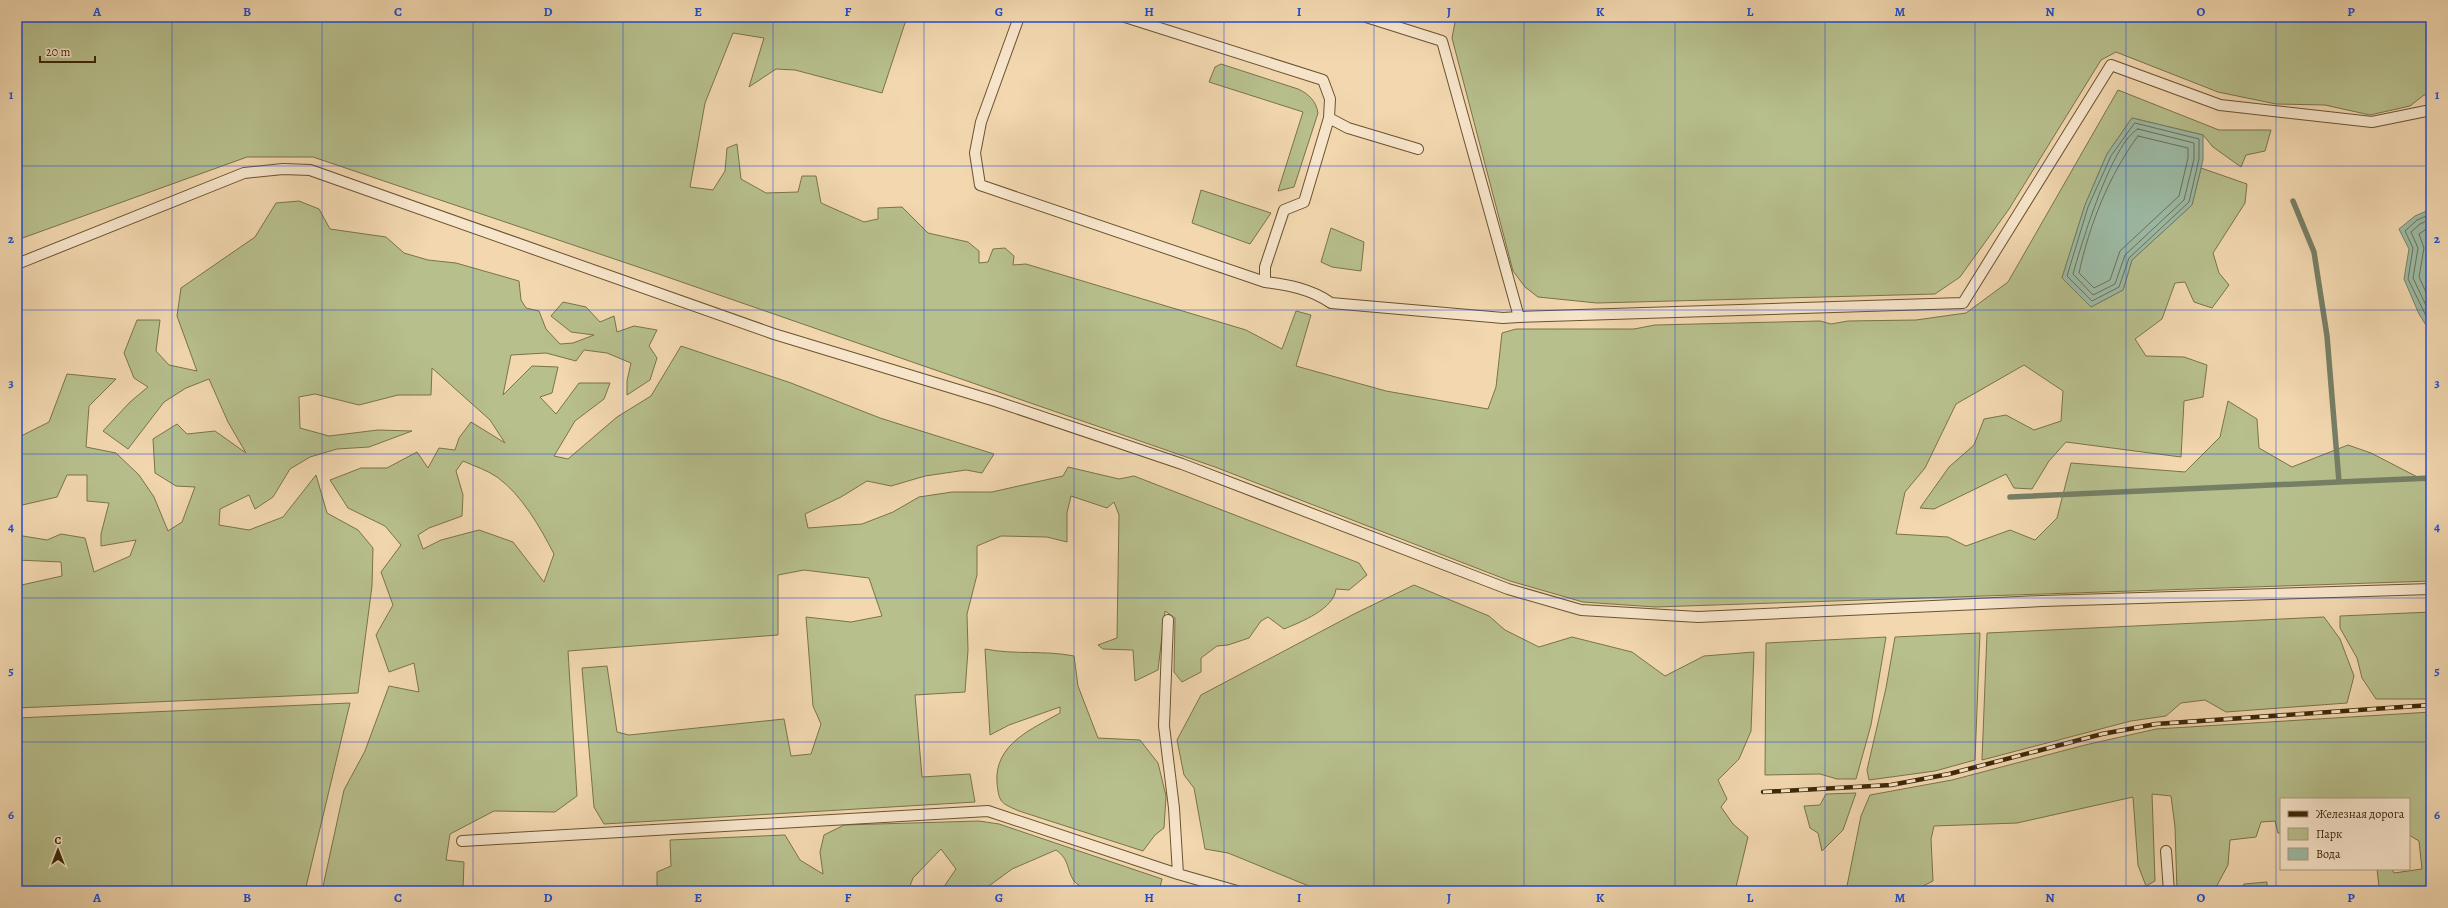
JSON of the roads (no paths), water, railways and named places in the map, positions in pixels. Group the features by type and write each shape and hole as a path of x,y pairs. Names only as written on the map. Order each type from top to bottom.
{"lane":[{"path":"1019,17 981,122 975,153 980,185 1265,282 1287,285 1318,294 1332,303 1503,318 1963,303 2111,65 2220,105 2372,122 2431,110"},
{"path":"1125,17 1323,80 1330,99 1329,118 1304,202 1284,210 1265,267 1265,282"},
{"path":"1366,17 1442,41 1519,317"},
{"path":"1329,118 1348,128 1418,149"},
{"path":"17,264 244,173 283,169 310,170 774,334 995,401 1174,462 1508,589 1581,610 1698,617 2018,602 2431,589"},
{"path":"1168,620 1164,726 1174,808 1178,874"},
{"path":"462,841 988,811 1178,874 1237,891"},
{"path":"2166,850 2169,891"}],"water":[{"path":"2132,118 2203,135 2203,160 2192,205 2132,260 2123,290 2091,307 2062,278 2085,205 2107,154"},
{"path":"2431,209 2431,333 2419,314 2404,279 2409,249 2399,229 2415,216"}],"waterway":[{"path":"2293,201 2314,252 2327,336 2339,482 2431,478"},
{"path":"2010,497 2339,482"}],"railway":[{"path":"1763,792 1891,785 1949,774 2102,734 2156,724 2431,705"}]}
